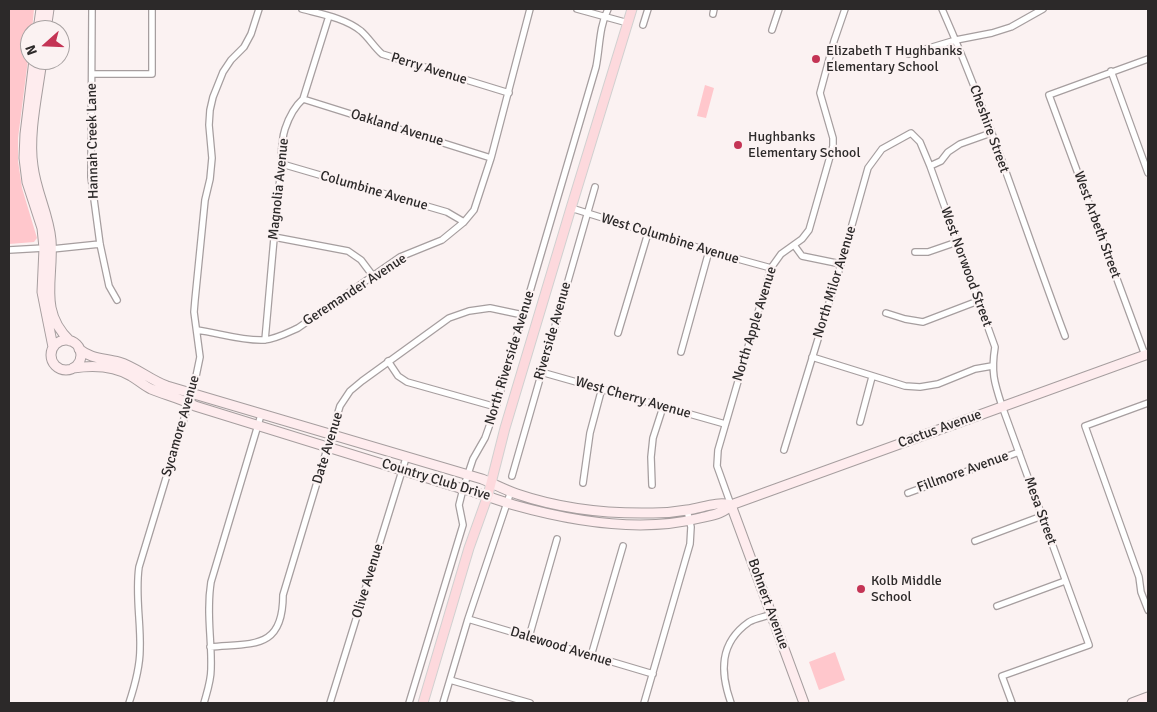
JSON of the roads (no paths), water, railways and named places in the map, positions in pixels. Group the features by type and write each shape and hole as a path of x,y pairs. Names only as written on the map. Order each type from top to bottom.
{"main road":[{"name":"North Riverside Avenue","path":"423,703 469,548 488,495 570,208 632,9"}],"street":[{"name":"Hannah Creek Lane","path":"92,9 92,177 100,244 108,286 117,300"},
{"path":"92,74 152,74 152,9"},
{"name":"Sycamore Avenue","path":"129,703 138,674 140,649 137,583 139,567 197,376 200,357 194,312 205,200 212,158 209,125 210,110 223,72 231,60 244,47 251,34 258,9"},
{"name":"Perry Avenue","path":"302,9 350,24 366,36 373,47 382,54 509,93"},
{"name":"Geremander Avenue","path":"197,330 240,338 265,340 281,336 298,328 400,257 442,240 464,222 474,210 491,158 530,9"},
{"path":"577,9 628,23"},
{"name":"North Riverside Avenue","path":"410,703 463,525 459,505 462,489 473,458 485,438 496,407 596,67 604,17 608,9"},
{"path":"643,25 648,9"},
{"path":"772,30 778,9"},
{"name":"North Apple Avenue","path":"731,506 717,466 718,450 771,268 781,254 802,239 809,230 832,153 833,138 820,93 845,9"},
{"name":"Cheshire Street","path":"942,9 992,134 1064,336"},
{"path":"909,54 956,40 1011,27 1043,9"},
{"name":"Magnolia Avenue","path":"265,340 282,164 282,143 295,106 303,99 329,16"},
{"path":"1148,58 1111,72 1148,173"},
{"path":"33,70 24,158 28,182 48,249 42,292 44,311 52,334 54,347 51,357 56,366 65,370 73,368 80,359 79,349 57,326 51,304 48,249 49,224 35,180 31,152 41,70"},
{"name":"West Arbeth Street","path":"1111,72 1049,95 1147,354"},
{"name":"Oakland Avenue","path":"303,99 491,158"},
{"name":"West Norwood Street","path":"911,133 920,142 930,166 995,347 992,366 994,382 1002,406"},
{"name":"North Milor Avenue","path":"784,450 841,264 868,168 882,149 911,133"},
{"path":"930,166 942,161 948,152 960,144 992,134"},
{"name":"Columbine Avenue","path":"282,164 447,212 464,222"},
{"name":"Riverside Avenue","path":"512,476 595,187"},
{"name":"West Columbine Avenue","path":"570,208 708,251 771,268"},
{"path":"618,333 648,232"},
{"path":"274,237 348,251 362,260 373,276"},
{"path":"916,252 928,252 957,242"},
{"path":"9,250 48,249 100,244"},
{"path":"794,245 802,256 841,264"},
{"path":"681,352 708,251"},
{"path":"886,313 905,320 923,322 978,301"},
{"name":"Date Avenue","path":"210,647 259,642 272,635 280,622 283,595 340,406 350,391 388,361 450,318 469,311 490,308 523,315"},
{"path":"54,347 60,341 70,341"},
{"name":"Country Club Drive","path":"79,349 90,356 121,363 157,383 491,482 514,493 548,503 602,512 654,513 687,510 722,503 731,506"},
{"name":"Cactus Avenue","path":"690,521 726,512 731,506 1147,354"},
{"path":"812,357 872,377 920,388 938,384 975,369 992,366"},
{"path":"388,361 398,376 407,382 496,407"},
{"name":"Country Club Drive","path":"73,368 90,366 114,368 130,375 152,389 189,403 328,448 462,489 488,495 507,503 568,518 613,524 663,524 690,521"},
{"name":"West Cherry Avenue","path":"541,372 725,424"},
{"path":"860,422 872,377"},
{"path":"583,483 590,433 602,388"},
{"path":"1148,403 1085,426 1140,576 1141,592 1148,610"},
{"name":"Mesa Street","path":"1002,406 1089,644 1002,676 1012,703"},
{"path":"652,485 650,458 653,438 663,407"},
{"path":"204,703 211,669 208,601 211,582 261,415"},
{"name":"Fillmore Avenue","path":"908,492 1019,452"},
{"name":"Olive Avenue","path":"330,703 406,458"},
{"path":"443,703 468,619 507,503 514,493"},
{"name":"Bohnert Avenue","path":"731,506 804,703"},
{"path":"644,703 690,544 690,521 687,510"},
{"path":"975,541 1042,516"},
{"path":"529,637 557,539"},
{"path":"591,656 623,546"},
{"path":"997,606 1066,581"},
{"path":"731,703 723,678 723,667 728,645 750,622 772,614"},
{"name":"Dalewood Avenue","path":"468,619 653,674"},
{"path":"450,680 509,700 530,703"},
{"path":"1132,703 1148,697"}],"place":[{"name":"Elizabeth T Hughbanks Elementary School","path":"816,59"},
{"name":"Hughbanks Elementary School","path":"738,145"},
{"name":"Kolb Middle School","path":"861,589"}]}
